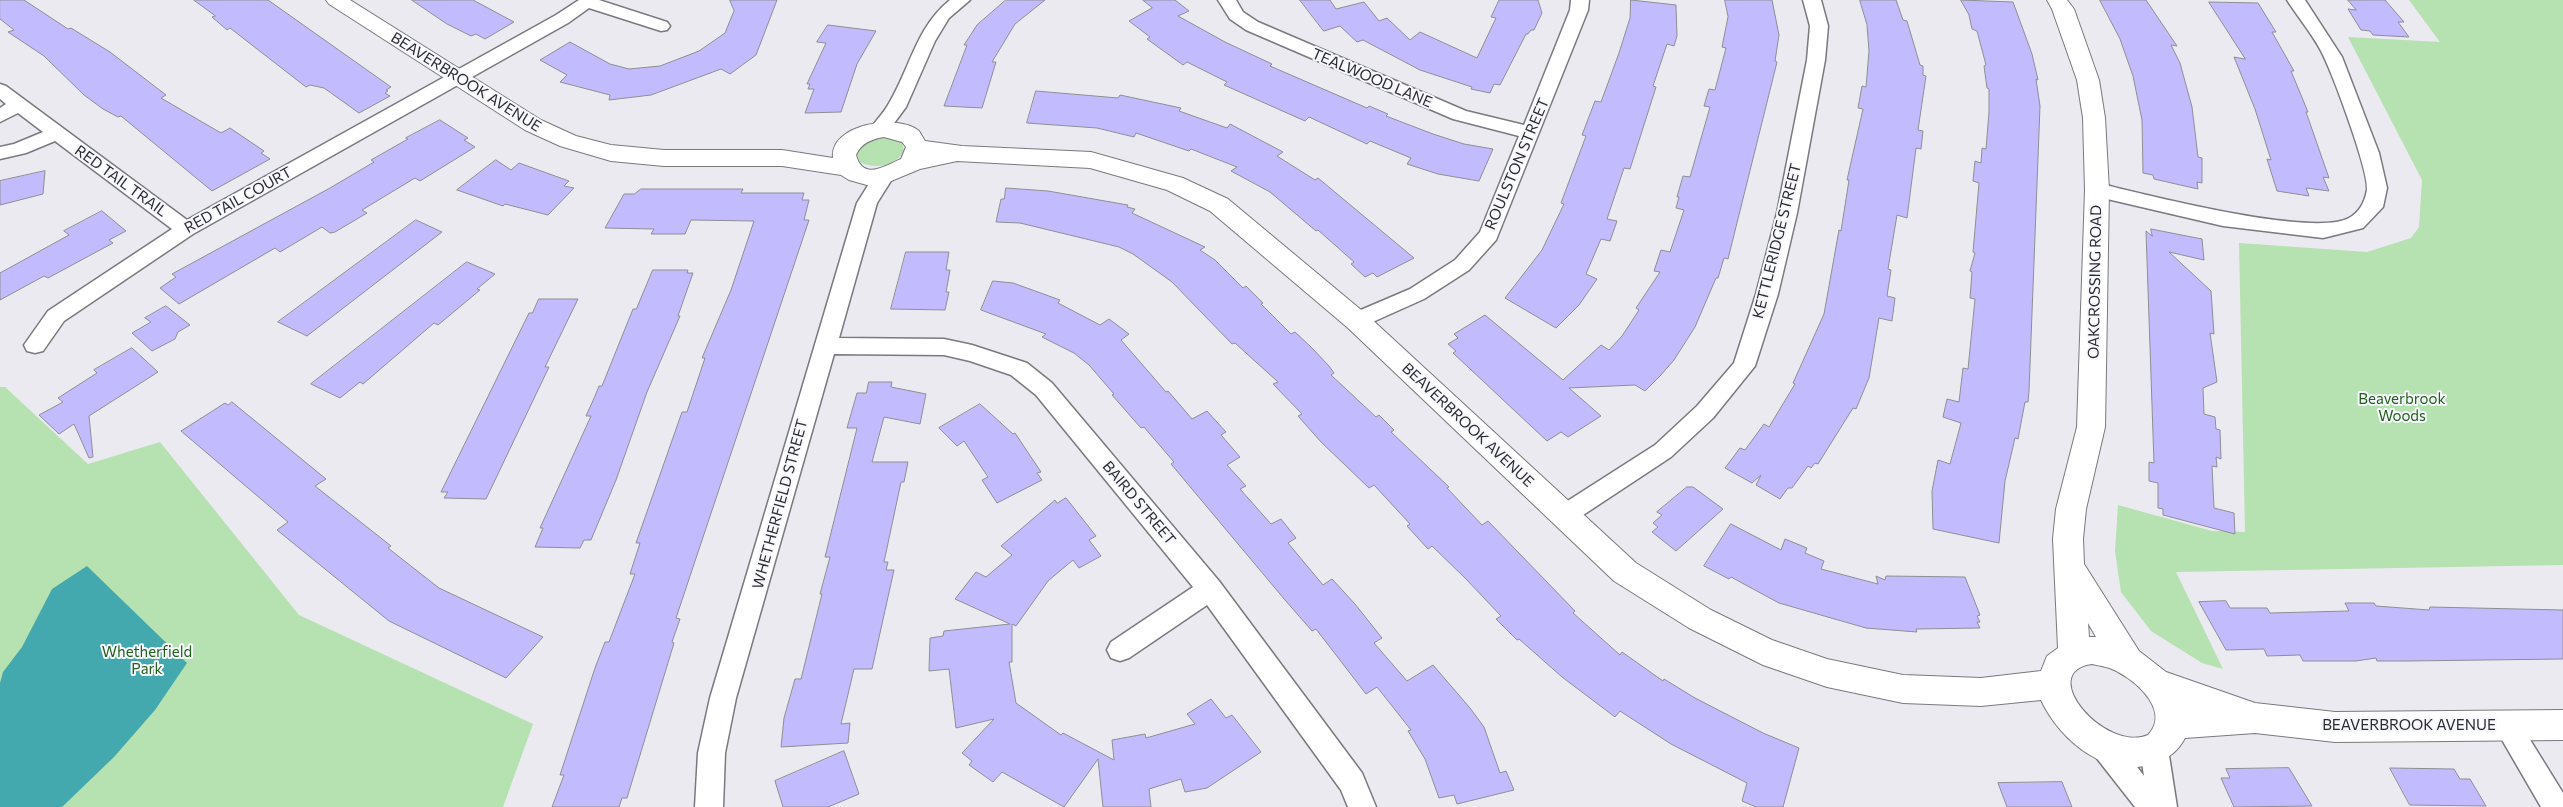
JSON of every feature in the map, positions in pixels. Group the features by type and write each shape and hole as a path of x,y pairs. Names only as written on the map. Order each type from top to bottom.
{"street":[{"name":"BEAVERBROOK AVENUE","path":"336,0 533,125 568,141 610,153 664,158 782,158 852,171"},
{"path":"880,130 897,107 926,41 942,15 961,0"},
{"name":"TEALWOOD LANE","path":"1227,0 1236,15 1252,26 1460,115 1531,133"},
{"name":"ROULSTON STREET","path":"1356,321 1417,294 1462,265 1488,235 1531,133 1579,10 1580,0"},
{"name":"KETTLERIDGE STREET","path":"1563,516 1663,451 1705,412 1744,366 1767,294 1787,213 1816,60 1819,26 1812,0"},
{"name":"OAKCROSSING ROAD","path":"2057,0 2063,9 2088,80 2094,118 2097,190 2091,427 2071,509 2068,539 2074,653"},
{"path":"2097,190 2223,219 2324,231 2356,223 2373,207 2377,188 2370,153 2337,66 2296,0"},
{"path":"458,78 589,1 661,26"},
{"name":"RED TAIL COURT","path":"34,345 56,316 186,229 458,78"},
{"name":"RED TAIL TRAIL","path":"0,90 186,229"},
{"path":"0,116 17,104"},
{"path":"852,171 869,177 900,172 913,148 897,107"},
{"path":"867,202 852,171 843,159 846,149 854,139 880,130 898,130 913,148"},
{"path":"0,153 19,149 56,133"},
{"name":"BEAVERBROOK AVENUE","path":"782,158 854,139"},
{"name":"BEAVERBROOK AVENUE","path":"913,148 962,154 1091,160 1175,184 1219,205 1356,321 1625,572 1700,619 1763,651 1826,673 1903,689 1981,692 2058,698"},
{"name":"WHETHERFIELD STREET","path":"709,807 707,785 720,707 756,591 824,346 867,202 884,176"},
{"name":"BAIRD STREET","path":"824,346 944,347 972,353 1019,369 1044,389 1210,589 1352,782 1362,807"},
{"name":"OAKCROSSING ROAD","path":"2070,567 2128,662"},
{"path":"1120,650 1210,589"},
{"path":"2163,737 2140,753 2123,752 2106,747 2074,726 2058,698 2058,668 2074,653 2092,650 2136,666 2157,683 2170,702 2163,737 2163,807"},
{"name":"BEAVERBROOK AVENUE","path":"2157,683 2255,718 2335,727 2563,725"},
{"name":"BEAVERBROOK AVENUE","path":"2163,737 2255,718"},
{"path":"2507,726 2556,807"},
{"path":"2106,747 2152,807"}],"green space":[{"name":"Beaverbrook Woods","path":"2409,0 2563,0 2563,565 2176,572 2223,669 2202,663 2151,631 2121,592 2115,551 2118,505 2212,531 2245,532 2239,243 2367,252 2411,238 2419,227 2422,180 2348,37 2440,42"},
{"path":"884,136 902,142 904,151 900,156 890,163 878,166 860,162 856,152 864,142"},
{"name":"Whetherfield Park","path":"0,387 5,387 88,464 160,442 299,615 533,724 503,807 0,807"}],"water":[{"path":"87,566 187,663 155,710 114,757 62,807 0,807 0,683 3,672 22,647 52,589"}],"building":[{"path":"0,0 24,0 68,29 71,28 110,52 166,95 161,98 221,133 230,128 264,151 261,153 270,159 212,191 121,116 118,117 103,109 84,95 44,56 8,32 14,30 0,19"},
{"path":"194,0 268,0 391,87 385,93 390,96 359,113 324,88 310,85 306,87 230,28 227,30 212,17 215,16"},
{"path":"412,0 473,0 514,22 485,39 476,34 471,36 447,24"},
{"path":"730,0 777,0 756,55 730,74 721,69 651,95 609,100 610,95 560,82 567,75 540,60 570,42 610,64 629,69 660,66 699,51 725,33 734,11"},
{"path":"1006,0 1045,0 1015,24 992,62 996,62 982,108 944,106 967,45 964,45 977,25"},
{"path":"1143,0 1175,0 1189,11 1178,16 1225,42 1272,64 1270,66 1433,134 1464,144 1493,149 1479,181 1438,174 1407,164 1411,158 1370,141 1367,144 1309,117 1305,121 1224,85 1227,82 1187,62 1183,65 1147,39 1150,37 1129,21 1152,8"},
{"path":"1300,0 1330,0 1336,9 1364,2 1379,21 1387,18 1410,40 1420,32 1477,58 1496,18 1491,17 1499,0 1538,0 1542,13 1534,30 1526,34 1500,85 1494,84 1490,93 1471,89 1472,87 1420,70 1363,40 1357,42 1340,26 1324,31"},
{"path":"1631,0 1676,5 1677,36 1674,46 1667,44 1653,86 1656,87 1630,169 1624,168 1607,219 1617,221 1610,241 1601,239 1586,274 1597,279 1579,305 1556,328 1505,298 1542,250 1564,204 1561,203 1586,136 1582,135 1595,101 1601,102 1619,53 1630,18"},
{"path":"1725,0 1772,0 1779,35 1775,61 1777,62 1728,259 1724,258 1718,278 1716,278 1695,327 1674,360 1660,376 1645,391 1635,385 1569,388 1601,416 1568,437 1561,432 1547,441 1453,353 1456,351 1448,344 1458,338 1454,334 1485,315 1563,380 1601,345 1609,350 1622,336 1639,310 1636,308 1660,272 1654,271 1661,250 1670,252 1684,210 1676,208 1679,197 1677,197 1683,176 1690,177 1710,107 1704,106 1709,89 1715,90 1726,48 1722,47 1728,17"},
{"path":"1860,0 1896,0 1903,20 1907,21 1920,65 1923,66 1923,75 1926,76 1918,130 1923,131 1921,149 1916,148 1907,218 1897,215 1888,269 1891,270 1887,296 1895,298 1892,321 1879,318 1869,378 1856,409 1853,408 1818,464 1815,463 1811,468 1808,466 1792,488 1788,488 1780,499 1756,485 1761,475 1752,483 1725,468 1740,448 1745,450 1764,424 1769,427 1795,384 1793,383 1824,314 1839,230 1841,231 1849,180 1847,180 1863,109 1858,108 1862,86 1866,87 1869,51 1867,25"},
{"path":"1961,0 2013,2 2032,54 2038,80 2036,79 2040,106 2028,402 2025,402 2018,439 2015,438 2005,481 1999,543 1933,529 1932,491 1938,460 1950,464 1961,423 1943,417 1947,399 1959,402 1963,368 1968,369 1975,299 1970,298 1972,272 1970,271 1975,253 1973,252 1979,183 1973,181 1975,161 1981,163 1982,148 1986,149 1989,112 1989,89 1987,88 1984,66 1986,65 1977,31 1972,29 1969,15"},
{"path":"2100,0 2146,0 2177,46 2171,45 2180,63 2192,107 2198,157 2202,158 2202,183 2197,182 2198,189 2154,179 2153,175 2143,173 2142,120 2133,76 2120,39"},
{"path":"2348,0 2385,0 2404,22 2398,22 2409,37 2373,35 2370,31 2361,30 2348,9 2356,10"},
{"path":"2209,2 2258,3 2276,32 2272,32 2294,71 2291,71 2308,112 2306,112 2329,178 2323,177 2329,191 2306,188 2309,196 2277,191 2267,159 2271,160 2255,109 2234,57 2245,59"},
{"path":"828,25 876,31 857,64 841,112 805,113 814,89 808,89 810,84 807,84 826,43 817,42"},
{"path":"1036,91 1118,98 1120,95 1181,108 1179,111 1227,128 1230,124 1283,152 1277,156 1315,180 1318,178 1414,258 1377,277 1373,273 1365,277 1351,264 1354,262 1318,230 1316,231 1270,192 1231,171 1237,167 1191,149 1189,151 1136,133 1134,137 1097,128 1027,123"},
{"path":"440,120 468,138 464,140 475,147 420,181 415,178 362,210 367,213 335,232 330,233 322,227 280,252 275,248 179,304 160,288 176,277 172,274 330,188 374,162 371,160 408,139 406,138"},
{"path":"496,160 511,170 519,163 569,181 564,186 574,188 548,215 505,204 503,206 457,190"},
{"path":"45,171 43,194 0,205 0,181"},
{"path":"1006,188 1048,191 1128,205 1127,207 1135,209 1132,213 1205,247 1200,250 1215,260 1243,288 1246,286 1291,334 1295,332 1311,347 1334,373 1331,375 1376,417 1379,415 1394,430 1391,432 1449,487 1447,488 1482,525 1488,521 1575,611 1573,613 1620,655 1622,652 1663,681 1664,679 1695,698 1763,733 1799,748 1783,807 1756,807 1742,801 1747,783 1671,744 1620,711 1615,717 1562,677 1519,639 1517,640 1496,619 1501,616 1432,546 1428,549 1407,526 1410,524 1374,485 1369,488 1321,442 1298,416 1302,414 1273,384 1278,382 1235,343 1232,344 1172,282 1133,254 1119,247 1020,223 996,222 1001,199 1004,199"},
{"path":"641,189 743,189 741,193 804,193 802,200 809,200 804,220 809,220 676,618 680,619 672,642 674,643 627,798 622,798 619,807 552,807 564,775 560,775 595,668 605,642 609,642 635,574 630,574 640,543 636,543 682,412 687,412 705,358 702,358 731,290 754,221 691,220 685,234 651,234 654,229 605,228 624,194 634,194"},
{"path":"102,211 126,231 109,240 113,243 48,278 44,276 0,300 0,273 69,235 64,231"},
{"path":"416,220 442,232 307,336 278,322"},
{"path":"2151,229 2202,239 2204,260 2169,252 2211,291 2214,334 2210,333 2217,382 2203,388 2204,414 2215,417 2216,429 2220,430 2221,459 2216,457 2217,467 2212,466 2214,508 2234,513 2235,534 2163,515 2163,509 2158,508 2158,483 2149,481 2149,462 2154,463 2146,231 2152,236"},
{"path":"906,252 949,252 946,270 950,270 946,292 949,292 945,310 891,309"},
{"path":"467,262 495,274 477,289 480,290 438,325 434,323 363,384 360,382 340,398 311,384"},
{"path":"653,270 688,270 687,273 693,273 678,316 680,316 647,392 616,480 591,540 584,540 580,548 535,547 543,528 540,528 591,416 586,416 599,386 602,386 633,309 636,309"},
{"path":"993,281 1013,283 1060,300 1058,303 1100,325 1109,319 1129,334 1121,340 1192,419 1207,411 1226,432 1221,435 1240,457 1227,465 1246,486 1240,489 1271,524 1281,519 1296,538 1288,543 1323,585 1332,579 1355,604 1382,638 1374,643 1407,681 1433,665 1470,708 1484,727 1500,773 1506,771 1514,790 1457,804 1454,795 1439,798 1425,759 1408,731 1411,730 1377,687 1366,694 1316,629 1312,631 1285,600 1171,464 1174,462 1144,427 1141,428 1112,395 1114,394 1089,365 1074,353 1042,337 1046,334 981,310"},
{"path":"539,299 578,299 545,367 549,367 486,499 444,498 448,492 441,492 529,313 532,313"},
{"path":"166,306 190,325 178,332 175,339 152,351 132,333 151,322 145,318"},
{"path":"132,348 158,372 89,416 93,457 89,458 74,424 59,434 39,415 63,402 58,398 97,373 94,370"},
{"path":"869,382 892,382 891,387 926,394 920,424 884,417 872,462 908,462 904,482 901,482 884,562 888,562 886,570 894,570 872,669 854,669 841,724 850,723 848,743 781,747 784,718 795,679 801,679 822,594 820,594 830,557 825,557 857,428 847,428 857,393 866,393"},
{"path":"232,402 326,479 315,486 391,546 388,548 439,588 543,637 506,678 389,621 277,530 288,522 181,431 225,403 228,405"},
{"path":"980,404 1013,434 1015,433 1041,472 1037,473 1042,480 997,503 982,480 988,477 964,441 957,446 939,428"},
{"path":"1687,487 1693,487 1723,509 1676,551 1652,532 1658,527 1653,523 1662,515 1657,512"},
{"path":"1066,498 1096,536 1089,540 1101,556 1079,568 1073,560 1048,581 1016,626 1012,624 1012,662 1009,662 1016,703 1061,735 1063,733 1114,760 1112,740 1145,734 1146,738 1195,724 1187,714 1211,699 1226,718 1232,715 1261,752 1207,788 1185,792 1181,779 1149,789 1151,807 1103,807 1098,759 1064,807 1002,772 993,782 969,765 972,761 962,753 994,719 956,728 949,669 929,671 930,638 943,636 944,631 1010,624 955,599 976,572 986,577 1012,555 1001,546 1055,500 1057,503"},
{"path":"1731,524 1781,550 1785,539 1807,548 1805,553 1824,561 1821,569 1878,584 1876,576 1885,580 1886,576 1965,577 1980,615 1977,616 1980,622 1977,622 1980,628 1916,629 1917,632 1866,628 1779,603 1731,577 1729,579 1704,566"},
{"path":"2226,601 2230,608 2267,608 2270,613 2349,611 2345,603 2374,603 2376,606 2429,610 2430,607 2563,610 2563,659 2377,661 2376,658 2356,661 2303,661 2300,655 2267,656 2264,649 2226,650 2199,602"},
{"path":"844,751 859,794 828,807 783,807 775,781"},
{"path":"2289,768 2312,806 2234,807 2221,778 2230,778 2226,769"},
{"path":"2390,768 2454,769 2460,779 2470,779 2486,806 2410,805"},
{"path":"2062,782 2072,807 2007,807 1998,783"}]}
